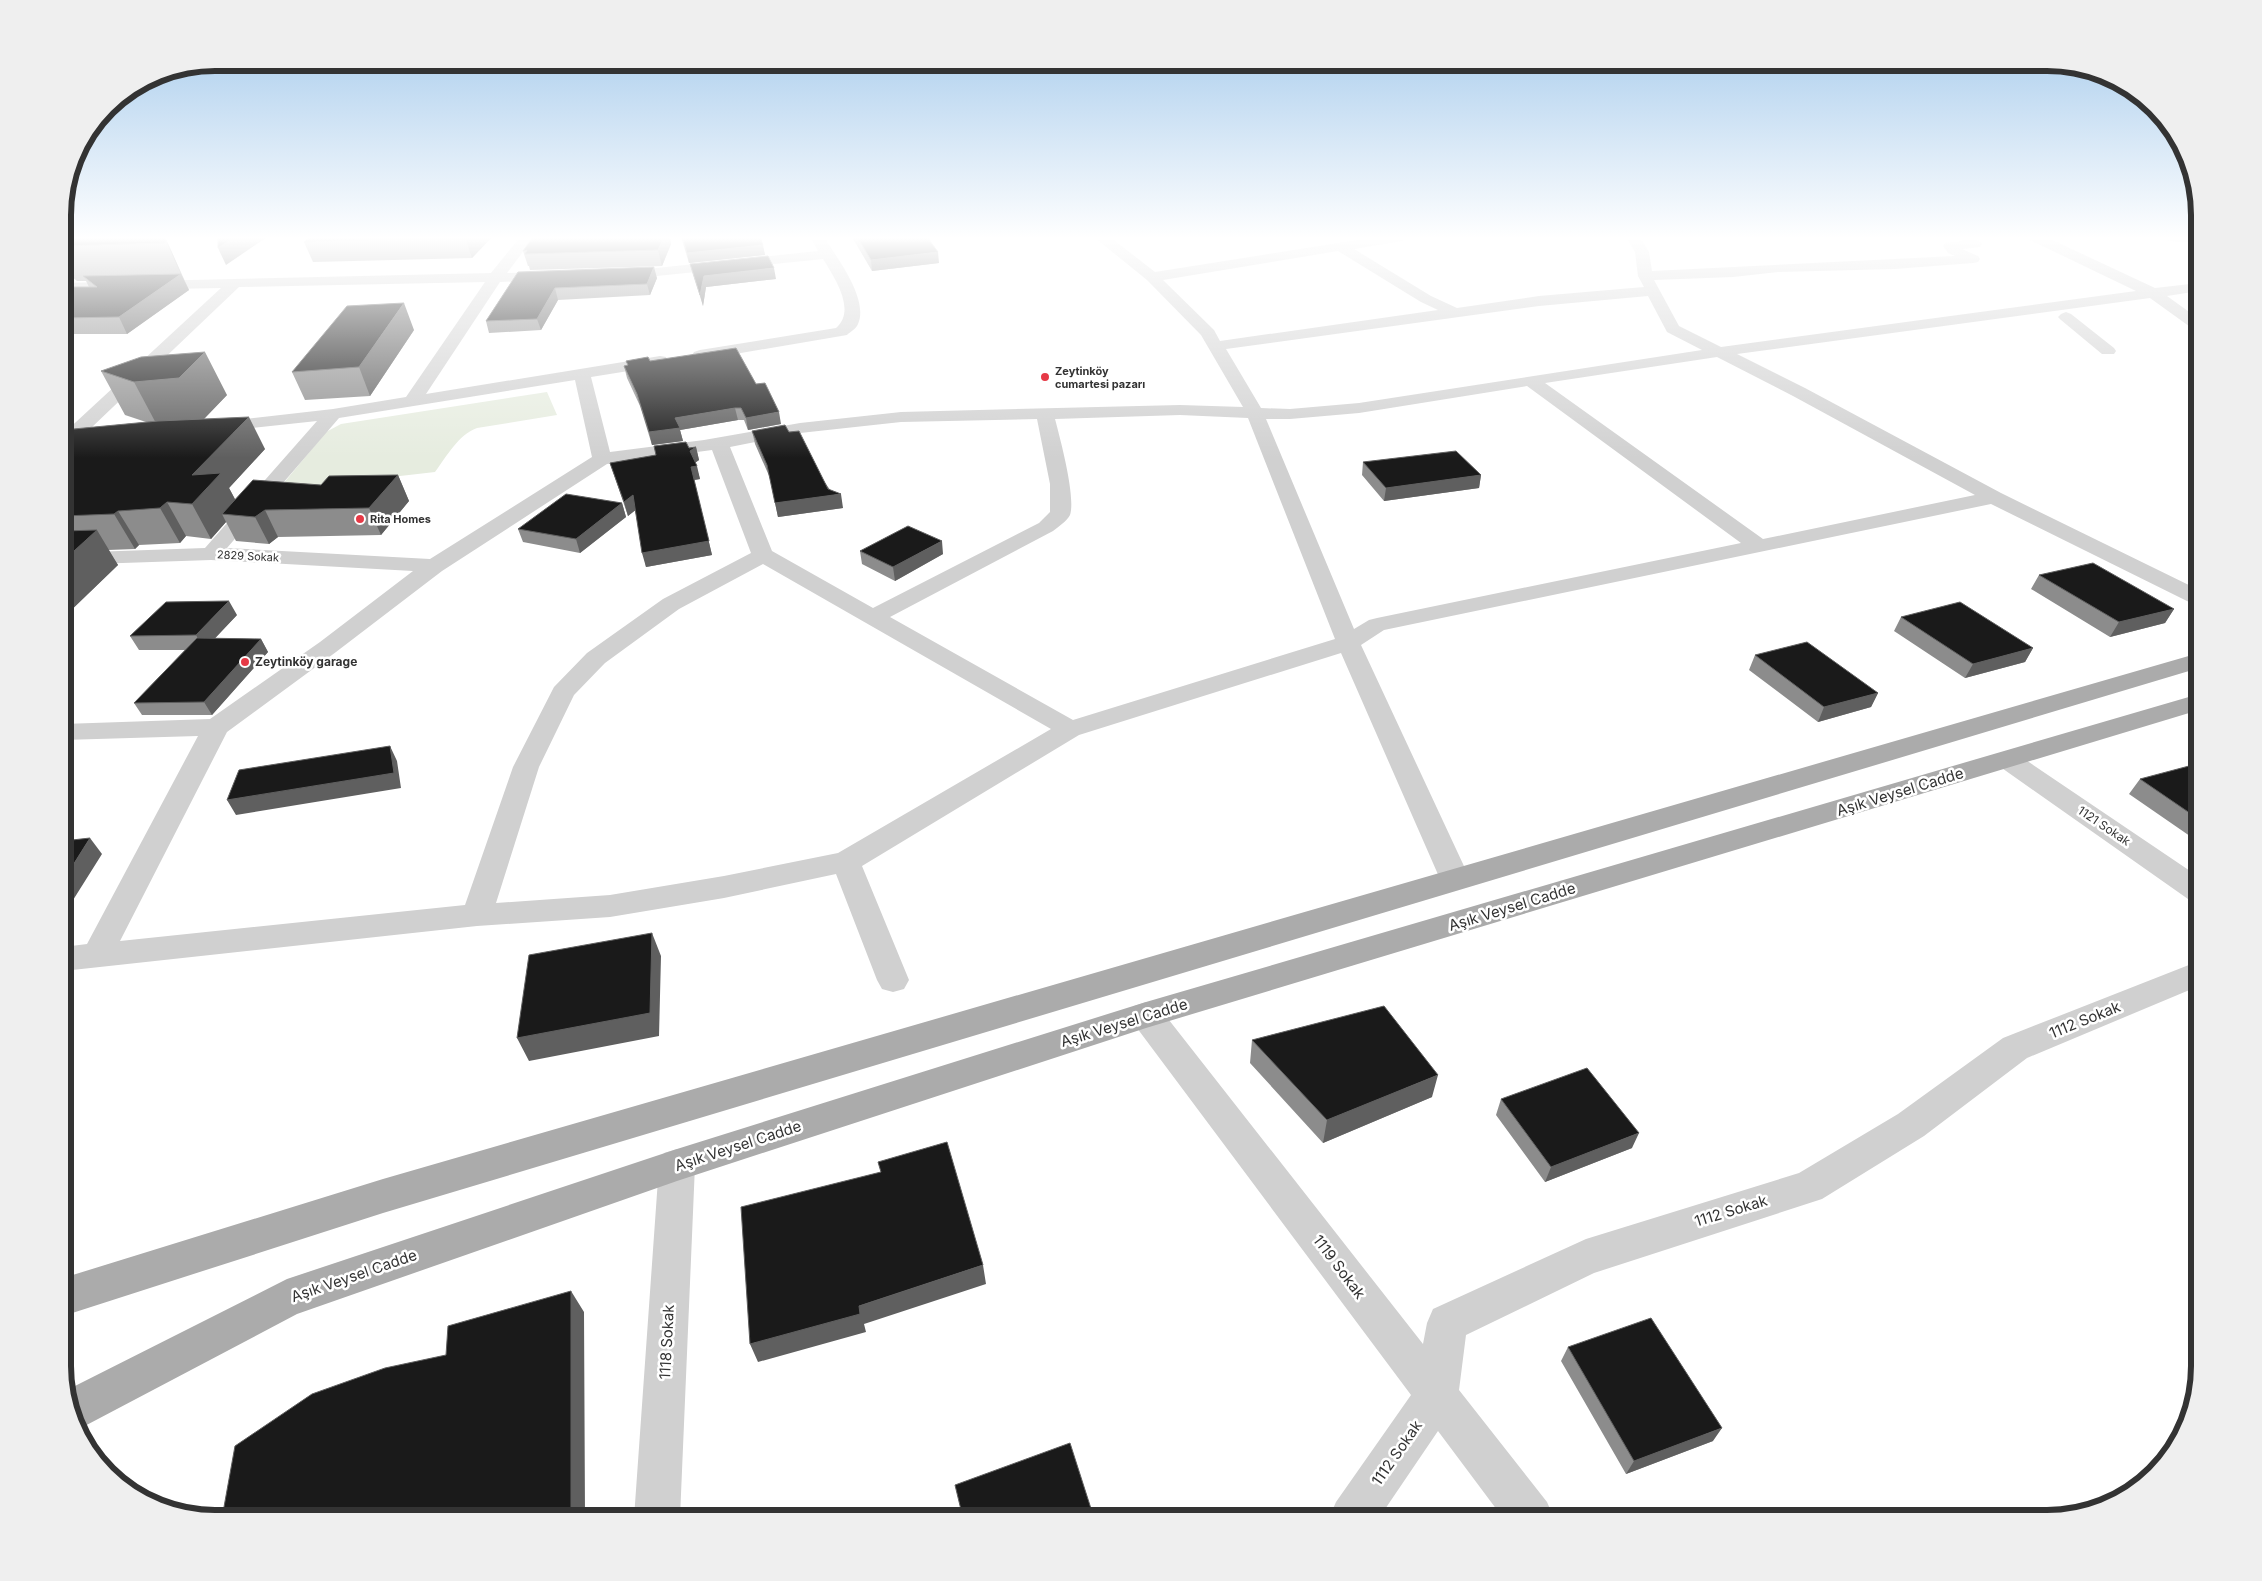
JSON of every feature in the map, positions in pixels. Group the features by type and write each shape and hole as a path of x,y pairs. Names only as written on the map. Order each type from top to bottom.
{"main road":[{"path":"72,1294 392,1193 1276,934 1455,879 2191,663"},
{"name":"Aşık Veysel Cadde","path":"78,1408 287,1298 677,1165 1146,1015 2191,705"}],"street":[{"path":"72,437 205,311"},
{"path":"412,401 472,311"},
{"path":"199,429 334,414 841,332 849,328 852,321 852,311"},
{"path":"1186,311 1208,333 1255,413 1348,643 1455,879"},
{"path":"1450,311 1454,313"},
{"path":"1216,346 1470,311"},
{"path":"1663,311 1673,329 1799,392 1994,498 2191,594"},
{"path":"98,954 216,727 328,647 434,566 602,460 719,443 800,428 901,417 1180,410 1290,414 1359,408 1826,336 2018,311"},
{"path":"2179,311 2191,320"},
{"path":"2066,317 2108,351"},
{"path":"582,374 602,460"},
{"path":"1532,382 1759,546"},
{"path":"212,554 334,414"},
{"path":"873,617 1046,526 1060,514 1060,484 1045,414"},
{"path":"72,444 92,441"},
{"path":"719,443 763,555 1070,729"},
{"path":"72,958 477,915 610,906 724,887 846,862 1070,729 1133,712 1348,643 1377,625 1994,498"},
{"name":"2829 Sokak","path":"72,559 212,554 434,566"},
{"path":"477,915 526,767 563,692 596,658 671,604 763,555"},
{"path":"72,732 216,727"},
{"name":"1121 Sokak","path":"2008,760 2191,885"},
{"path":"846,862 893,980"},
{"name":"1112 Sokak","path":"1358,1510 1437,1395 1447,1323 1586,1256 1809,1187 1911,1126 2015,1048 2191,977"},
{"name":"1119 Sokak","path":"1146,1015 1525,1510"},
{"name":"1118 Sokak","path":"657,1510 677,1165"}],"shaded area":[{"path":"547,392 557,415 477,428 470,431 459,441 435,472 278,490 326,432 341,424"}],"building":[{"path":"72,311 128,311 119,317 72,318"},
{"path":"343,311 399,311 359,367 292,372"},
{"path":"493,311 542,311 537,319 486,321"},
{"path":"736,348 756,384 765,383 779,412 746,418 741,408 735,408 675,418 680,428 649,432 637,394 624,366 628,365 626,361 648,357 650,361"},
{"path":"205,352 179,378 134,382 101,371 141,357"},
{"path":"249,417 192,475 221,473 192,504 167,502 160,508 118,511 114,514 72,516 72,429 158,421"},
{"path":"785,425 789,432 799,431 828,489 841,494 775,503 767,465 752,431"},
{"path":"686,442 689,448 696,447 690,451 697,466 691,467 709,541 642,553 633,495 624,502 610,463 656,455 654,446"},
{"path":"1456,451 1481,475 1386,488 1363,462"},
{"path":"398,475 369,508 265,510 255,517 222,514 253,480 321,485 329,476"},
{"path":"566,494 622,503 576,539 518,529"},
{"path":"908,526 942,541 893,567 860,551"},
{"path":"97,530 72,553 72,531"},
{"path":"2093,563 2174,609 2119,622 2039,575"},
{"path":"229,601 196,635 130,636 166,602"},
{"path":"1960,602 2033,648 1973,664 1901,617"},
{"path":"197,638 261,639 204,702 134,703"},
{"path":"1807,642 1878,693 1824,707 1755,655"},
{"path":"390,746 394,773 227,800 239,770"},
{"path":"2189,766 2191,767 2191,814 2140,779"},
{"path":"90,838 72,867 72,840"},
{"path":"652,933 650,1013 517,1038 529,955"},
{"path":"1384,1006 1438,1075 1327,1120 1252,1040"},
{"path":"1587,1068 1639,1133 1551,1167 1501,1099"},
{"path":"947,1142 983,1265 859,1306 860,1314 750,1344 741,1207 881,1172 878,1162"},
{"path":"571,1291 571,1510 223,1510 235,1446 312,1394 385,1368 446,1355 448,1326"},
{"path":"1651,1318 1722,1428 1634,1461 1568,1347"},
{"path":"1070,1443 1091,1510 961,1510 955,1485"}],"place":[{"name":"Zeytinköy cumartesi pazarı","path":"1045,377"},
{"name":"Rita Homes","path":"360,519"},
{"name":"Zeytinköy garage","path":"245,662"}]}
